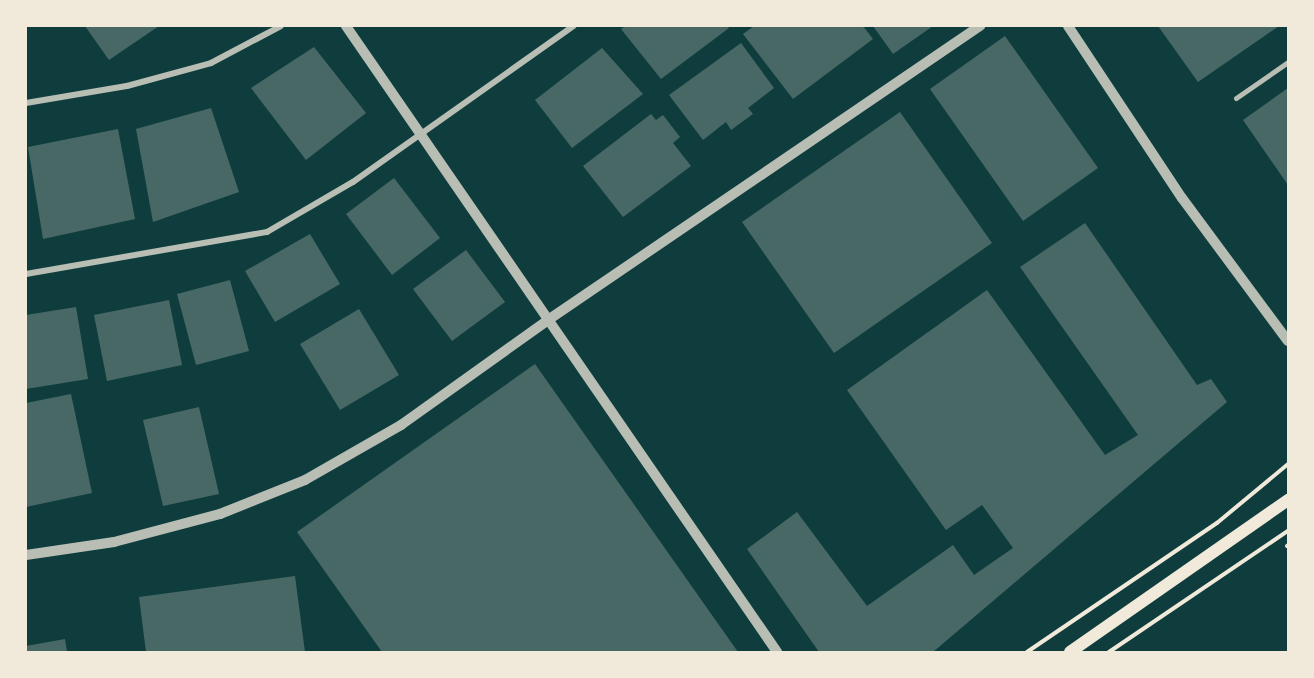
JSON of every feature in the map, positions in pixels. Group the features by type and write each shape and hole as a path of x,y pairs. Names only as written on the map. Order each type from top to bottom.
{"main road":[{"path":"1070,652 1288,500"}],"street":[{"path":"26,103 127,86 211,63 281,26"},
{"path":"345,26 777,652"},
{"path":"26,274 267,232 352,182 573,26"},
{"path":"26,555 114,542 220,514 304,480 401,425 548,320 980,26"},
{"path":"1068,26 1182,198 1288,341"},
{"path":"1236,98 1288,62"}],"path":[{"path":"1027,652 1217,523 1288,464"},
{"path":"1109,652 1288,531"}],"building":[{"path":"85,26 159,26 109,60"},
{"path":"626,26 727,26 729,28 661,79 621,29"},
{"path":"754,26 863,26 873,39 793,99 743,34"},
{"path":"873,26 933,26 893,54"},
{"path":"1158,26 1279,26 1198,82"},
{"path":"1005,36 1098,168 1023,221 930,89"},
{"path":"741,43 774,88 748,108 753,114 731,130 726,122 703,140 669,95"},
{"path":"314,47 366,113 306,160 251,88"},
{"path":"602,48 643,94 572,148 535,100"},
{"path":"1288,88 1288,185 1243,120"},
{"path":"211,108 239,192 153,222 136,129"},
{"path":"900,112 992,243 834,353 742,222"},
{"path":"651,114 656,120 663,115 680,137 673,143 691,166 623,217 583,166"},
{"path":"118,129 135,219 43,239 28,147"},
{"path":"394,178 440,238 392,275 346,214"},
{"path":"1085,223 1197,385 1211,379 1227,402 933,652 819,652 747,549 797,512 867,606 953,545 974,575 1013,548 982,505 946,530 847,390 987,290 1105,455 1138,435 1020,267"},
{"path":"310,234 340,284 275,322 245,271"},
{"path":"466,250 505,302 452,341 413,289"},
{"path":"230,280 249,351 196,365 177,294"},
{"path":"169,300 182,365 107,381 94,315"},
{"path":"76,307 88,379 26,389 26,315"},
{"path":"359,309 399,375 340,410 300,344"},
{"path":"535,364 738,652 382,652 297,532"},
{"path":"71,394 92,493 26,507 26,403"},
{"path":"199,407 219,494 163,506 143,420"},
{"path":"295,576 305,652 146,652 139,597"},
{"path":"65,639 67,652 26,652 26,646"}]}
